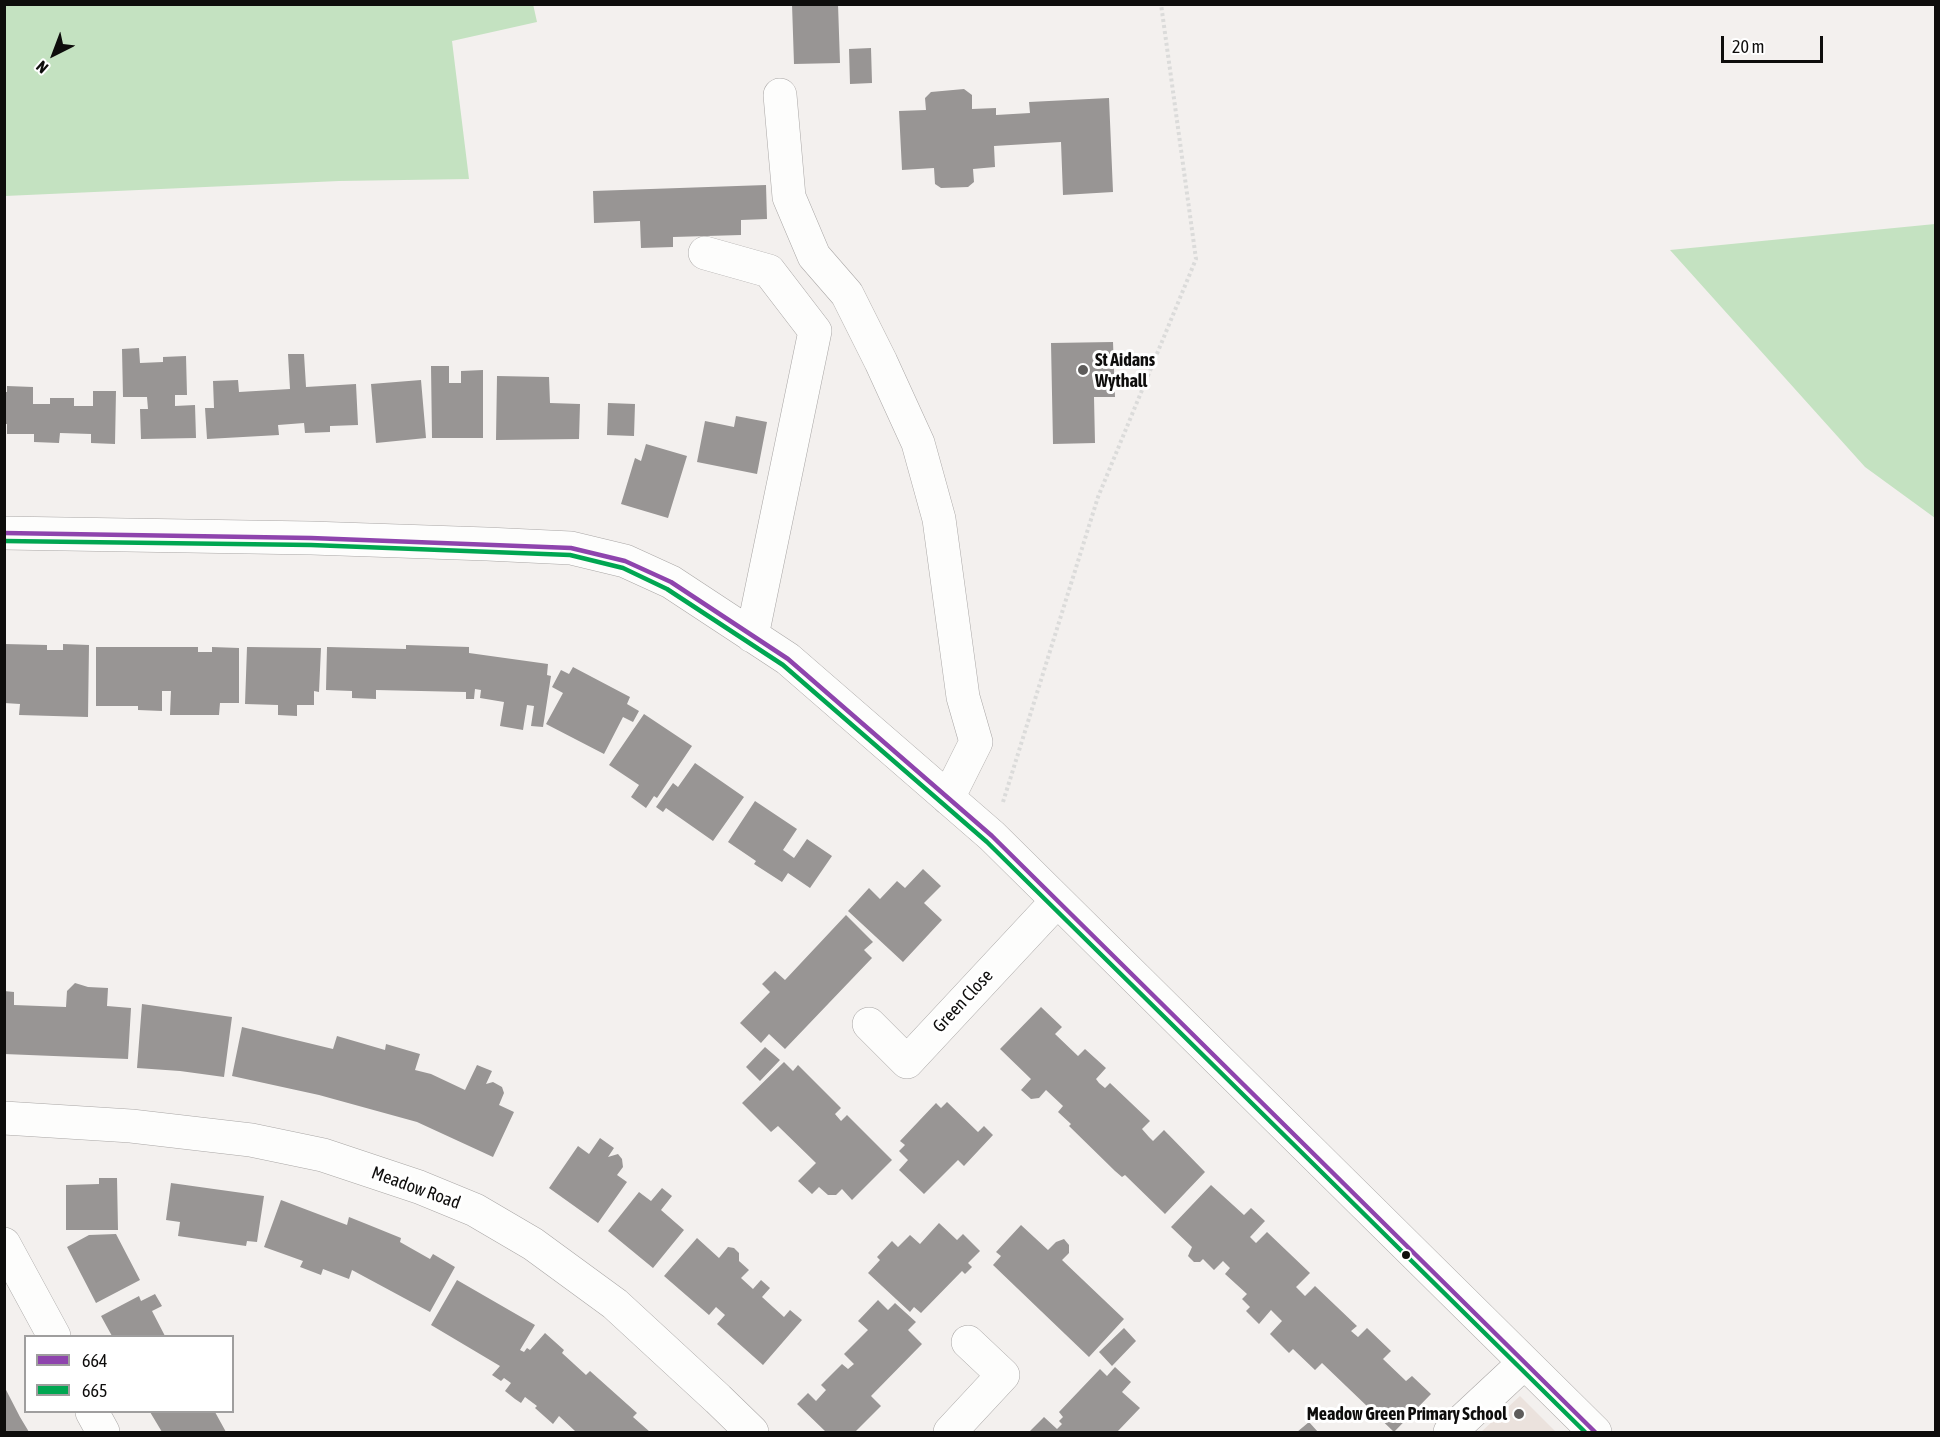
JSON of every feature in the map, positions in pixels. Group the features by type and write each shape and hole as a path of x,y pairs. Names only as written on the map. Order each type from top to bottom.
{"street":[{"path":"780,95 789,197 814,256 847,294 882,362 918,443 939,519 963,697 976,742 948,798"},
{"path":"705,253 769,271 815,331 752,636"},
{"path":"4,533 311,538 571,548 625,561 671,582 788,658 992,836 1595,1432"},
{"name":"Green Close","path":"869,1024 907,1062 1057,901"},
{"name":"Meadow Road","path":"4,1118 131,1126 251,1140 323,1155 419,1187 475,1210 533,1244 615,1304 752,1432"},
{"path":"4,1244 53,1335"},
{"path":"950,1432 1003,1376 968,1342"},
{"path":"1450,1432 1524,1363"},
{"path":"93,1413 103,1432"}],"path":[{"path":"992,836 1098,497 1196,259 1161,4"}],"shaded area":[{"name":"Meadow Green Primary School","path":"1520,1396 1556,1432 1481,1432"}],"green space":[{"path":"533,4 537,22 452,41 469,179 339,181 5,196 5,5"},
{"path":"1936,224 1935,518 1865,467 1670,250"}],"building":[{"path":"792,4 838,4 840,63 794,64"},
{"path":"871,48 872,83 850,84 849,49"},
{"path":"964,89 972,95 972,109 996,108 996,115 1030,113 1029,102 1109,98 1113,192 1063,195 1061,142 994,146 995,167 973,169 974,182 968,187 941,188 935,184 934,168 902,170 899,111 926,110 925,98 931,92"},
{"path":"766,185 767,219 741,220 741,235 673,237 673,247 641,248 640,221 594,223 593,191"},
{"name":"St Aidans Wythall","path":"1113,342 1115,397 1094,397 1095,443 1053,444 1051,343"},
{"path":"139,348 140,363 163,362 163,357 186,356 187,395 175,395 175,406 195,405 196,438 141,439 140,409 148,409 147,397 123,397 122,349"},
{"path":"288,354 304,354 306,387 356,384 358,425 330,426 330,432 305,433 304,423 278,425 279,435 207,439 205,408 214,408 213,381 238,380 239,392 290,389"},
{"path":"431,366 449,366 449,383 461,383 461,371 483,370 483,438 432,438"},
{"path":"497,376 549,377 550,403 580,404 579,439 496,440"},
{"path":"421,380 426,438 376,443 371,384"},
{"path":"7,386 33,387 33,404 50,404 50,398 74,398 74,406 93,406 93,391 116,391 115,444 91,443 91,434 60,433 59,443 34,442 34,434 7,434 7,424 4,424 4,392 7,392"},
{"path":"608,403 635,404 634,436 607,435"},
{"path":"736,416 767,422 757,474 697,462 705,421 734,427"},
{"path":"646,444 687,456 668,518 621,504 635,458 641,461"},
{"path":"4,644 47,645 47,650 63,650 63,644 89,645 88,717 19,715 20,704 4,703"},
{"path":"406,645 469,647 469,653 548,664 547,675 551,676 543,727 531,726 534,706 527,705 523,730 500,726 504,702 480,698 481,690 475,689 474,699 466,699 466,692 376,690 376,699 352,698 352,691 326,690 327,647 406,649"},
{"path":"96,647 198,647 198,652 212,652 212,647 239,648 239,703 220,703 219,715 170,715 171,691 162,691 162,711 138,710 138,706 96,706"},
{"path":"247,647 321,648 319,692 314,691 314,705 297,705 297,716 278,715 278,705 245,704"},
{"path":"573,667 630,697 627,704 639,711 633,722 623,717 604,754 546,724 563,693 552,687 561,670 569,674"},
{"path":"644,714 692,746 657,798 654,796 646,808 631,797 639,785 609,765"},
{"path":"695,763 744,797 713,841 666,808 663,812 656,807 673,783 678,787"},
{"path":"755,801 797,829 783,850 794,858 807,839 832,856 810,888 788,873 782,882 754,864 756,861 728,842"},
{"path":"923,869 941,886 924,903 942,920 903,962 848,911 869,888 880,899 897,881 905,888"},
{"path":"846,915 873,942 864,950 872,958 785,1049 769,1034 761,1043 740,1023 770,992 762,984 775,971 785,980"},
{"path":"75,983 88,987 108,988 107,1006 131,1008 128,1059 4,1054 4,991 14,992 14,1005 66,1007 67,991"},
{"path":"142,1004 232,1017 224,1077 137,1068"},
{"path":"1041,1007 1062,1027 1055,1034 1078,1056 1085,1049 1106,1068 1096,1079 1105,1088 1110,1083 1150,1121 1142,1129 1149,1137 1153,1141 1164,1130 1205,1172 1165,1214 1125,1175 1122,1177 1115,1171 1069,1126 1071,1124 1058,1112 1063,1106 1046,1090 1039,1098 1031,1099 1021,1090 1031,1079 1000,1049"},
{"path":"242,1027 333,1049 337,1036 385,1050 386,1044 420,1054 415,1070 431,1074 465,1090 477,1065 492,1071 486,1084 493,1082 502,1087 504,1093 499,1105 514,1112 493,1157 417,1122 319,1095 232,1076"},
{"path":"765,1047 780,1060 760,1081 746,1067"},
{"path":"784,1062 793,1071 798,1065 841,1108 835,1114 841,1121 847,1115 892,1160 852,1200 842,1189 836,1195 828,1195 819,1187 812,1194 798,1181 816,1163 778,1126 771,1132 742,1103"},
{"path":"947,1102 978,1132 984,1126 993,1135 964,1166 958,1160 924,1194 899,1170 908,1160 899,1151 905,1145 900,1141 936,1103 941,1108"},
{"path":"600,1138 614,1148 608,1157 618,1154 622,1159 623,1167 617,1175 627,1182 598,1223 549,1188 578,1146 589,1154"},
{"path":"99,1178 117,1178 118,1230 66,1230 66,1185 99,1184"},
{"path":"171,1183 264,1196 257,1242 247,1241 246,1246 178,1236 180,1222 166,1220"},
{"path":"1211,1185 1244,1215 1251,1208 1265,1221 1250,1237 1256,1243 1267,1232 1310,1273 1296,1287 1305,1296 1315,1286 1357,1326 1351,1331 1358,1337 1367,1328 1391,1351 1383,1359 1406,1381 1412,1376 1431,1394 1394,1432 1322,1363 1315,1370 1293,1349 1289,1353 1270,1334 1282,1321 1271,1310 1259,1324 1246,1311 1250,1307 1242,1299 1247,1294 1225,1274 1230,1268 1223,1261 1214,1270 1203,1259 1200,1262 1194,1262 1188,1256 1192,1247 1171,1227"},
{"path":"662,1188 672,1196 661,1210 684,1230 653,1268 608,1231 639,1192 651,1201"},
{"path":"281,1200 347,1225 349,1217 401,1238 400,1242 430,1259 433,1254 455,1267 430,1312 352,1270 349,1279 323,1269 321,1275 300,1267 303,1261 264,1247"},
{"path":"939,1223 957,1240 963,1234 980,1251 968,1263 972,1267 965,1274 962,1271 921,1313 914,1307 910,1312 868,1273 880,1260 877,1257 892,1241 898,1247 910,1235 920,1244"},
{"path":"1021,1225 1048,1250 1056,1242 1064,1239 1069,1245 1069,1253 1062,1260 1124,1319 1089,1357 993,1265 1001,1256 996,1252"},
{"path":"116,1234 140,1280 96,1303 67,1247 89,1235"},
{"path":"697,1238 719,1258 728,1247 734,1248 739,1253 739,1261 749,1270 741,1278 753,1289 761,1280 770,1288 762,1297 784,1317 790,1310 802,1320 763,1365 717,1324 725,1315 716,1307 709,1315 664,1276"},
{"path":"457,1280 535,1325 520,1350 524,1352 527,1348 530,1350 545,1333 564,1350 562,1353 586,1375 590,1371 637,1413 633,1417 650,1432 573,1432 575,1431 559,1416 553,1424 535,1408 537,1406 525,1397 521,1403 515,1399 505,1391 511,1383 504,1378 501,1381 492,1375 500,1366 431,1325"},
{"path":"155,1294 162,1306 152,1311 164,1335 111,1335 101,1316 139,1296 141,1301"},
{"path":"878,1300 888,1310 895,1303 916,1322 908,1330 922,1344 871,1396 881,1406 855,1432 826,1432 797,1404 808,1393 816,1401 826,1390 821,1385 842,1364 848,1369 854,1364 844,1354 868,1330 858,1321"},
{"path":"1124,1328 1136,1341 1112,1366 1099,1352"},
{"path":"1115,1367 1131,1382 1122,1392 1140,1408 1117,1432 1029,1432 1044,1417 1057,1429 1062,1424 1059,1421 1063,1417 1059,1412 1100,1369 1107,1376"},
{"path":"4,1386 20,1417 29,1432 4,1432"},
{"path":"151,1413 216,1413 226,1432 162,1432"},
{"path":"1309,1422 1318,1432 1297,1432"}],"transit line":[{"name":"664","path":"4,533 311,538 571,548 625,561 671,582 788,659 992,836 1595,1432"},
{"name":"665","path":"4,541 311,545 570,555 623,568 667,589 783,665 987,842 1585,1432"}],"place":[{"name":"St Aidans Wythall","path":"1083,370"},
{"name":"Meadow Green Primary School","path":"1519,1414"}]}
